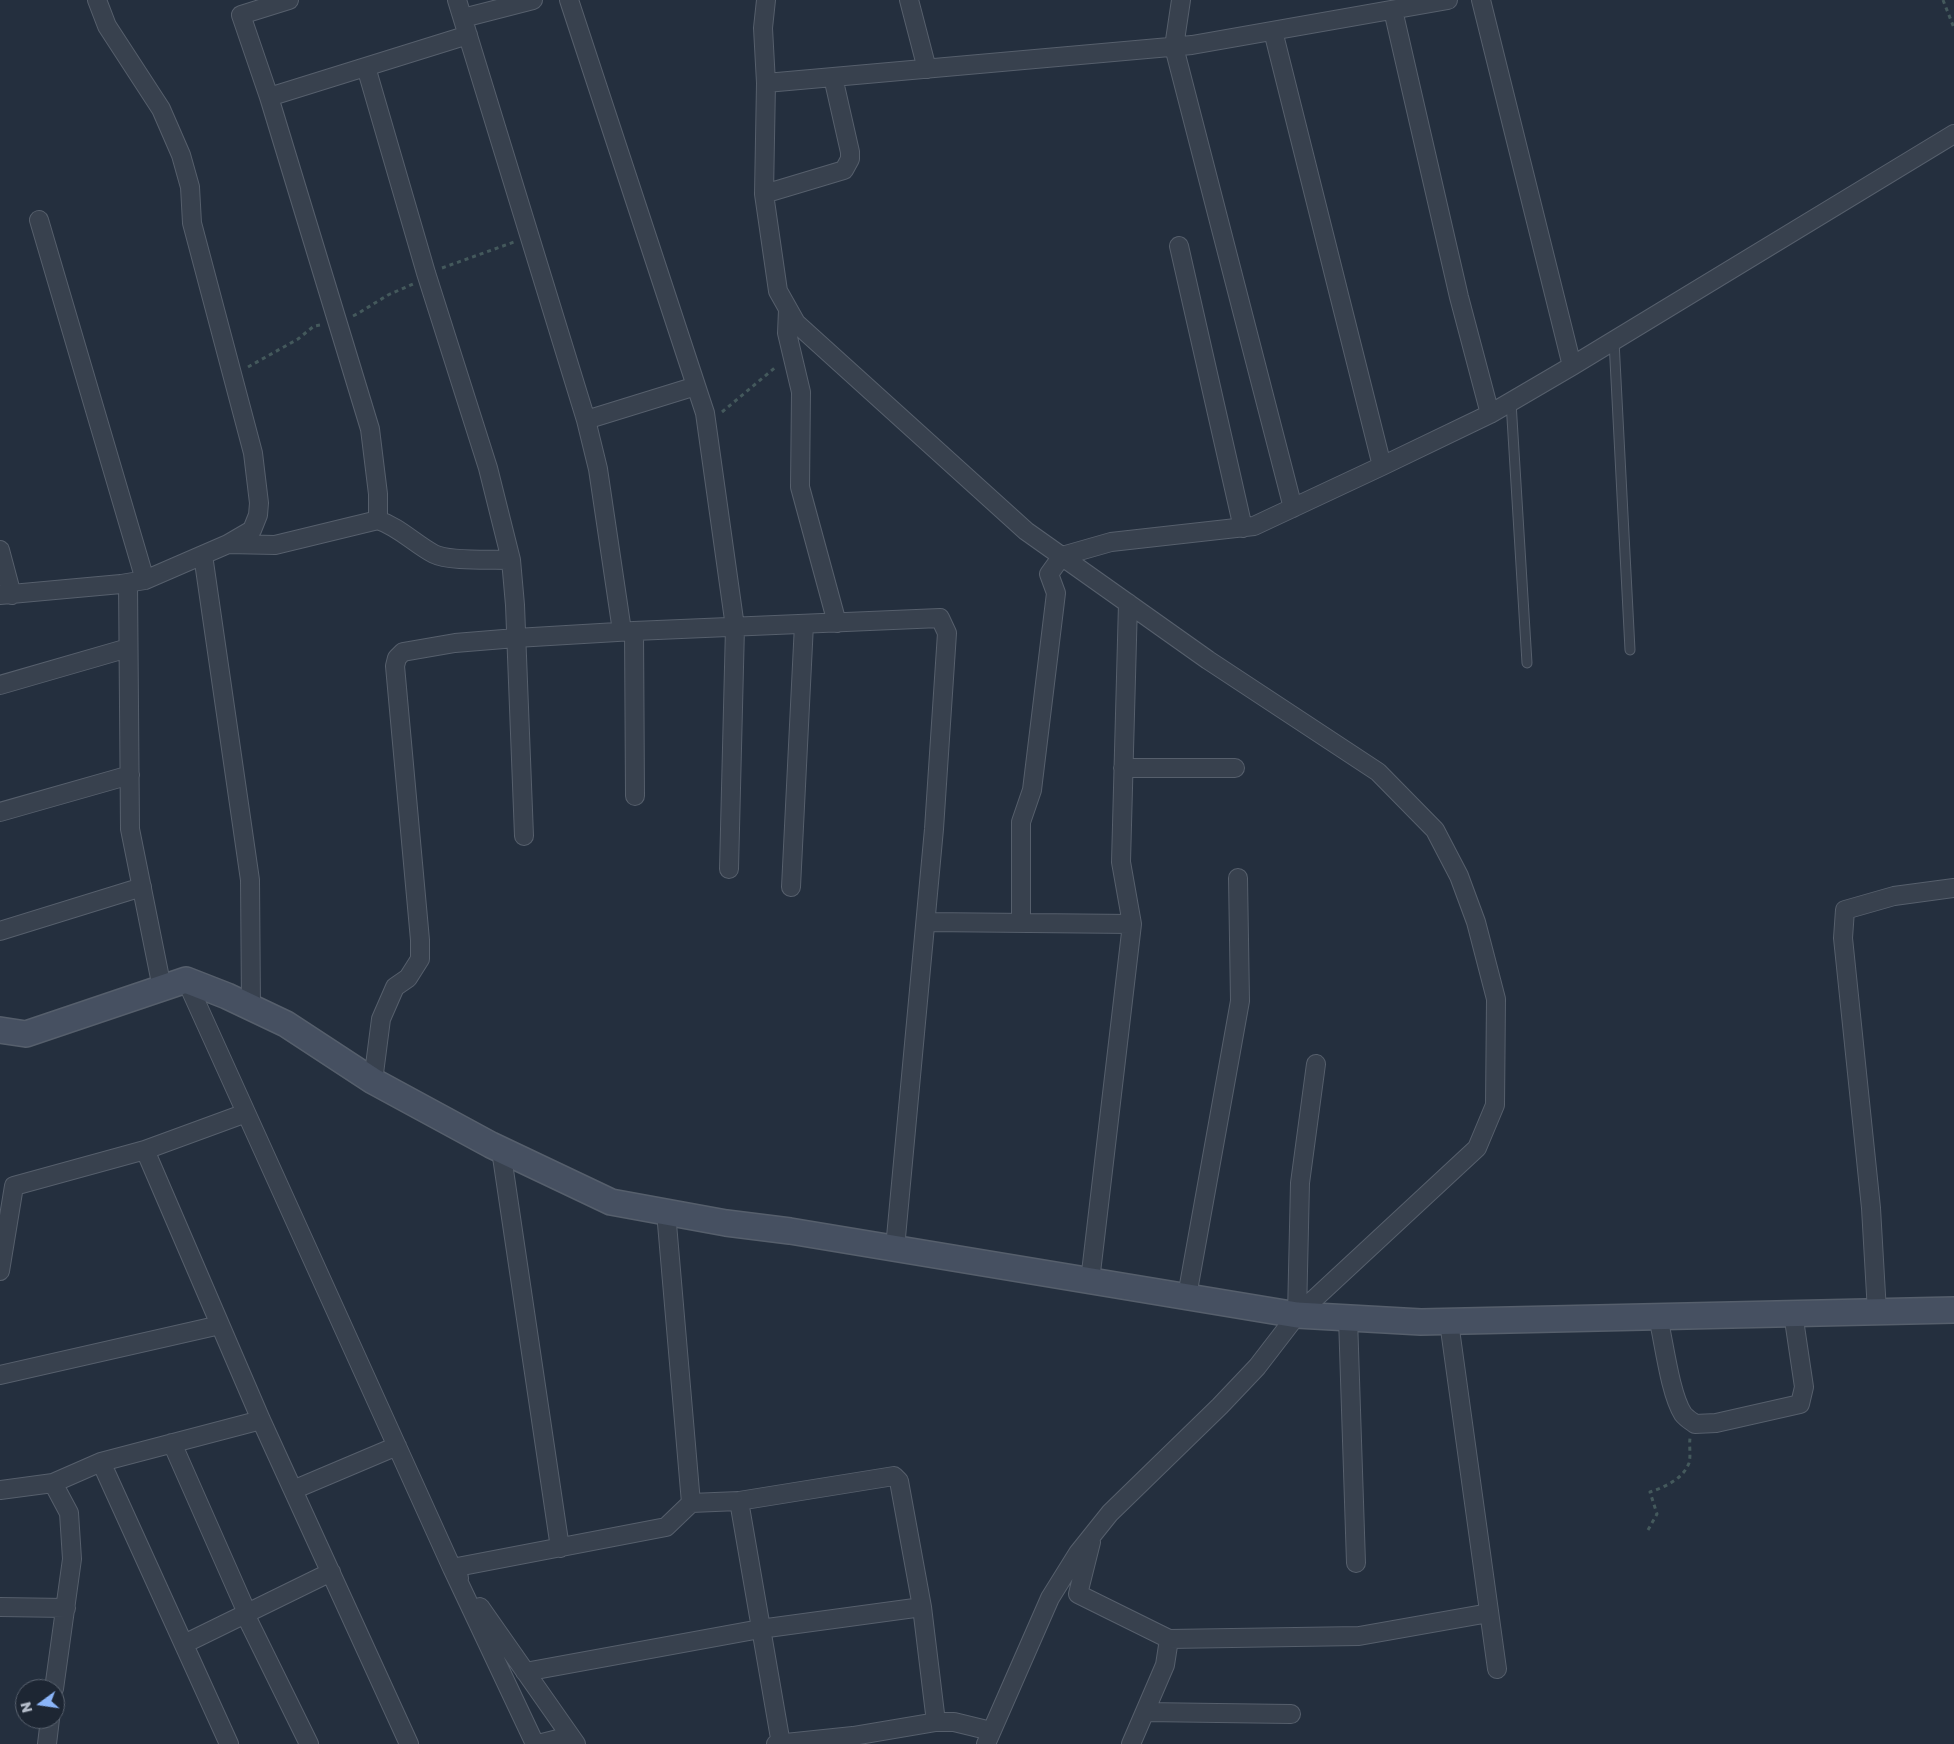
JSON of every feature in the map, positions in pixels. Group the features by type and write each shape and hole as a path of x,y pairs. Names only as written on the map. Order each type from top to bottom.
{"street":[{"path":"0,550 6,595 136,581 228,544 252,530 258,515 253,453 192,223 190,186 182,155 161,110 107,26 98,0"},
{"path":"288,0 242,15 370,429 377,484 378,520"},
{"path":"457,0 586,420 598,469 628,631 635,796"},
{"path":"463,18 533,0"},
{"path":"570,0 705,414 735,627 730,869"},
{"path":"739,1501 779,1744 853,1736 936,1722 954,1722 988,1738 1050,1598 1078,1553 1093,1534 1110,1513 1220,1406 1257,1367 1297,1315 1478,1148 1495,1105 1496,1000 1476,922 1459,876 1435,830 1378,772 1208,660 1026,531 796,323 778,291 764,194 766,83 763,28 766,0"},
{"path":"909,0 927,69"},
{"path":"1181,0 1174,47 1293,508"},
{"path":"766,83 1174,47 1448,0"},
{"path":"1481,0 1572,366"},
{"path":"1393,10 1459,297 1490,414"},
{"path":"1273,31 1382,466"},
{"path":"269,98 468,35"},
{"path":"366,67 426,273 488,468 511,560 524,836"},
{"path":"764,194 844,170 850,159 850,152 833,77"},
{"path":"1021,923 1021,822 1032,790 1056,593 1049,574 1062,556 1111,542 1254,526 1382,466 1511,402 1954,134"},
{"path":"39,220 136,581 128,648 130,829 162,988"},
{"path":"1179,246 1243,528"},
{"path":"788,309 787,333 802,392 800,487 812,535 820,554 837,623"},
{"path":"586,420 696,386"},
{"path":"228,544 275,544 378,520 389,524 436,555 452,558 511,560"},
{"path":"202,555 250,880 251,1007"},
{"path":"1090,1281 1132,924 1121,862 1122,768 1128,603"},
{"path":"372,1081 381,1019 395,987 408,978 420,959 420,940 394,666 397,658 403,652 455,643 516,638 628,631 940,618 947,633 934,830 895,1248"},
{"path":"791,887 804,624"},
{"path":"0,685 128,648"},
{"path":"1122,768 1235,768"},
{"path":"0,812 130,775"},
{"path":"1186,1296 1240,1000 1238,878"},
{"path":"0,931 142,887"},
{"path":"1877,1312 1871,1208 1842,938 1844,910 1894,896 1954,888"},
{"path":"926,922 1132,924"},
{"path":"186,980 452,1568 537,1744 573,1740 452,1568"},
{"path":"0,1030 26,1034 186,980 286,1024 372,1081 501,1150 611,1202 1297,1315 1449,1322 1954,1310"},
{"path":"1297,1315 1300,1183 1316,1064"},
{"path":"0,1271 14,1186 145,1150 246,1112"},
{"path":"145,1150 261,1420 409,1744"},
{"path":"501,1150 560,1548"},
{"path":"666,1212 691,1503"},
{"path":"1658,1317 1677,1400 1684,1415 1695,1424 1716,1423 1800,1404 1804,1387 1793,1313"},
{"path":"1348,1318 1356,1563"},
{"path":"1449,1322 1497,1669"},
{"path":"0,1375 220,1325"},
{"path":"0,1490 53,1483 101,1462 261,1420"},
{"path":"172,1443 246,1613 309,1744"},
{"path":"293,1490 397,1446"},
{"path":"101,1462 229,1744"},
{"path":"452,1568 666,1527 691,1503 739,1501 896,1477 899,1481 922,1607 936,1722"},
{"path":"53,1483 69,1513 72,1559 55,1679"},
{"path":"1093,1534 1078,1594 1170,1639 1359,1636 1489,1613"},
{"path":"184,1644 330,1572"},
{"path":"0,1607 66,1608"},
{"path":"525,1672 760,1629 922,1607"},
{"path":"1131,1744 1166,1666 1170,1639"},
{"path":"1145,1712 1291,1714"},
{"path":"47,1744 49,1729"}],"lane":[{"path":"1614,341 1630,650"},
{"path":"1511,402 1527,663"}],"path":[{"path":"1943,0 1954,28"},
{"path":"232,376 298,339 314,326 357,314 388,295 421,280 426,273 530,236"},
{"path":"707,425 792,353"},
{"path":"1648,1530 1657,1514 1650,1492 1669,1484 1683,1473 1689,1462 1690,1435 1695,1424"}]}
